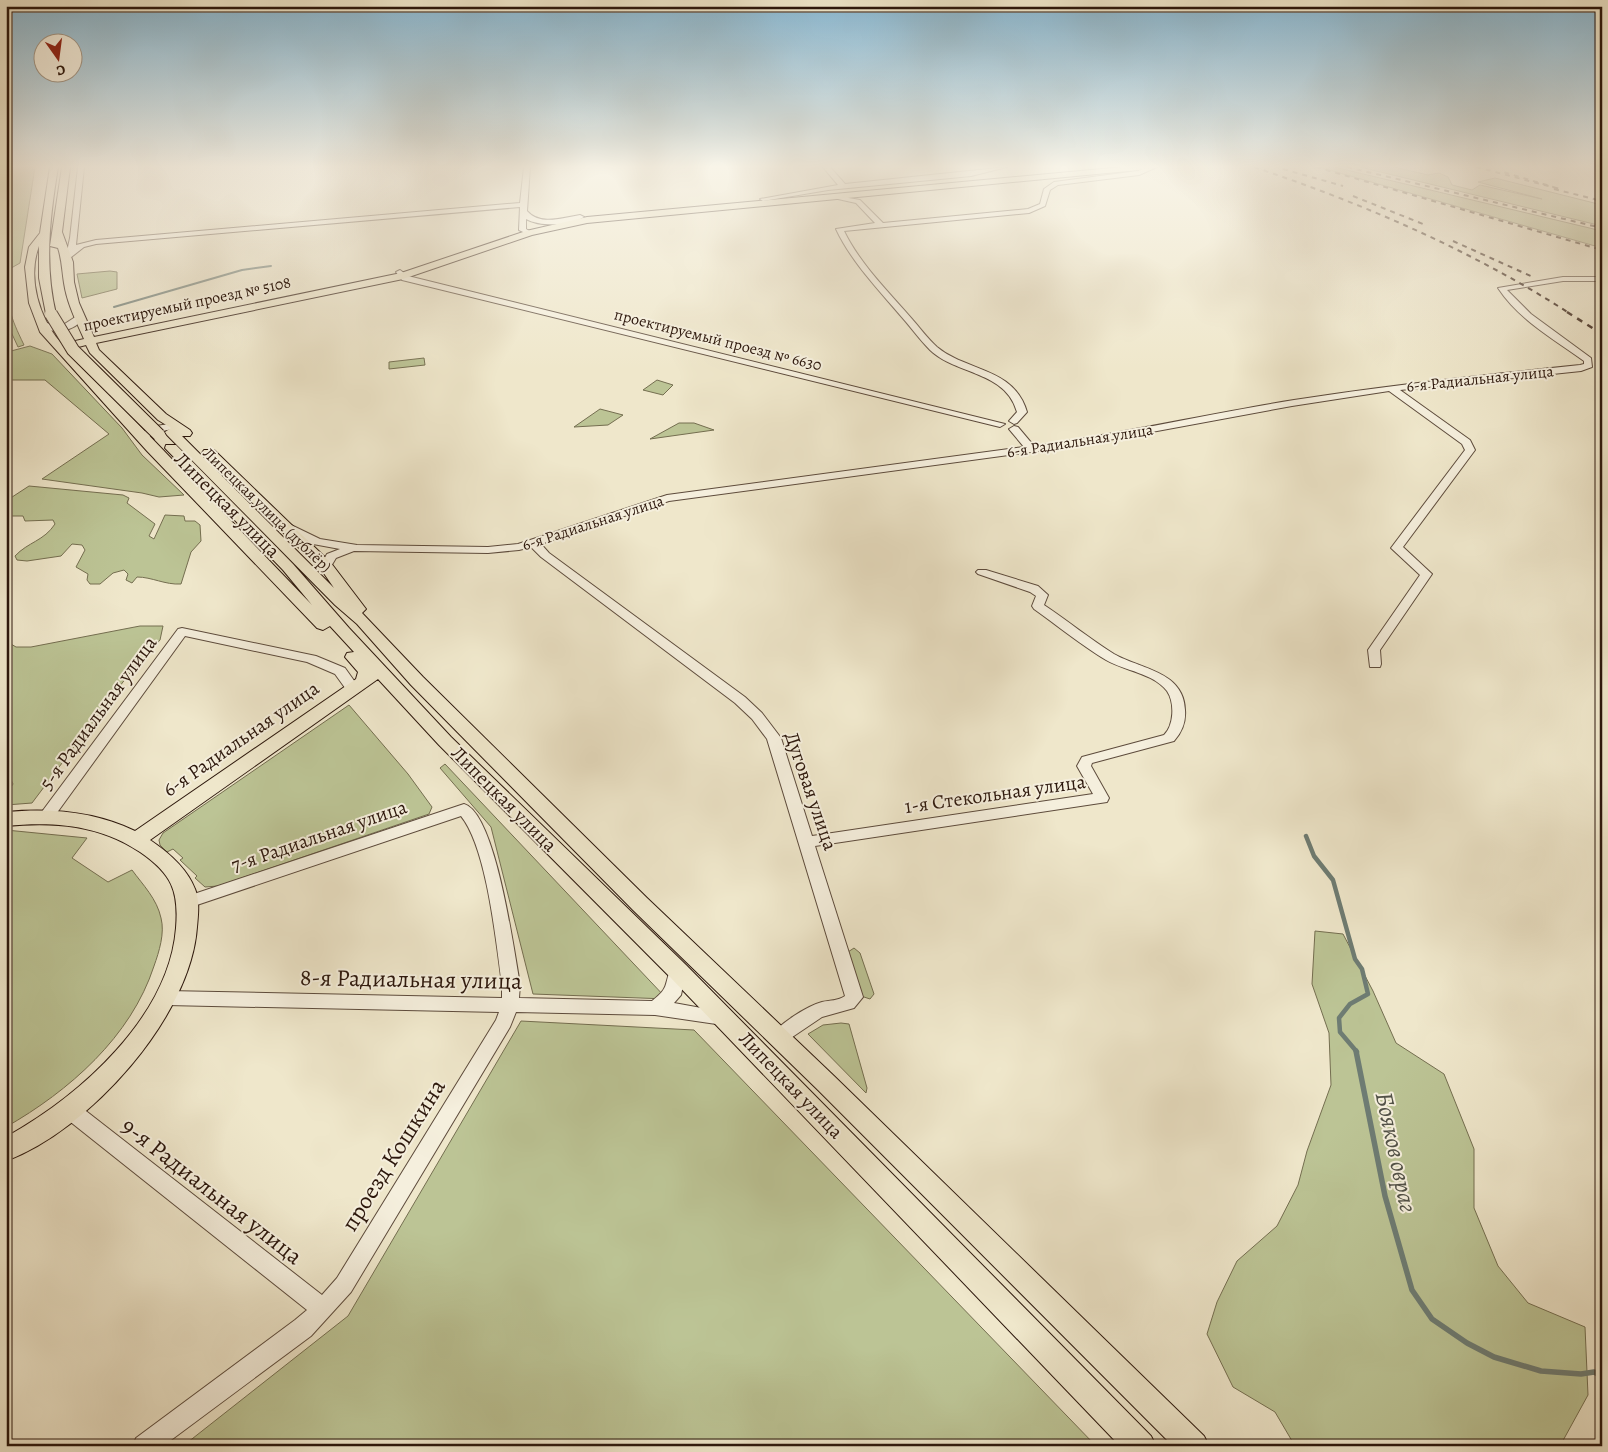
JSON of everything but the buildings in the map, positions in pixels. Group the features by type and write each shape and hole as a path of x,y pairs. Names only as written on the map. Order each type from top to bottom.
{"main road":[{"name":"Липецкая улица","path":"43,235 44,278 73,350 340,602 363,621 396,658 633,898 780,1038 1194,1446"},
{"name":"Липецкая улица (дублёр)","path":"43,235 32,254 30,278 34,306 42,324 57,345 162,433 196,441 287,526 326,566 356,603 363,621"},
{"name":"Липецкая улица (дублёр)","path":"58,235 68,262 69,282 80,318 94,351 120,378 162,433"},
{"path":"58,235 55,244 55,277 58,296"},
{"name":"проектируемый проезд № 5108","path":"402,274 518,235"},
{"name":"проектируемый проезд № 5108","path":"57,345 252,306 436,266 519,235"},
{"name":"Липецкая улица","path":"162,433 288,567 343,631 366,680 445,741 678,971 1141,1446"},
{"name":"Липецкая улица (дублёр)","path":"162,433 152,448 305,605 366,671 366,680"},
{"name":"Липецкая улица (дублёр)","path":"305,605 343,631"},
{"name":"6-я Радиальная улица","path":"137,839 396,658"},
{"path":"6,819 66,818 98,825 137,839 171,869 185,887 188,902 183,956 167,998 133,1045 87,1096 70,1110 6,1150"}],"street":[{"path":"68,262 74,235"},
{"path":"72,251 82,245 96,242 187,235"},
{"path":"843,235 868,270 934,349 949,358 992,376 1016,399 1022,412 1014,425 1032,449"},
{"path":"74,238 96,242"},
{"path":"429,283 427,272 436,266"},
{"name":"проектируемый проезд № 6630","path":"402,274 429,283 847,388 1000,424 1004,428 1014,425"},
{"name":"6-я Радиальная улица","path":"357,548 502,549 534,543 668,498 1032,449 1392,388 1573,370 1589,365 1588,360 1532,318 1509,298 1502,288 1563,278 1602,279"},
{"path":"42,324 51,328 65,327 75,324 80,318"},
{"path":"1375,664 1374,650 1426,574 1397,548 1470,450 1466,442 1392,388"},
{"path":"287,526 317,542 357,548"},
{"path":"545,555 567,532"},
{"name":"Дуговая улица","path":"534,543 545,555 740,700 757,716 774,738 854,997 844,1005 823,1009 811,1014 780,1038"},
{"path":"326,566 331,556 357,548"},
{"name":"Дуговая улица","path":"502,549 545,555"},
{"name":"1-я Стекольная улица","path":"807,842 1102,798 1084,766 1087,760 1170,738 1174,734 1177,729 1178,698 1172,688 1145,670 1123,663 1038,606 1042,595 1034,589 982,572"},
{"name":"5-я Радиальная улица","path":"46,817 182,632 312,658 340,672 366,680"},
{"name":"7-я Радиальная улица","path":"188,902 464,808"},
{"name":"проезд Кошкина","path":"144,1446 303,1328 344,1285 504,1022 510,1004 511,984 490,872 477,828 464,808"},
{"path":"655,1008 672,995 678,971"},
{"name":"8-я Радиальная улица","path":"167,998 655,1008 725,1018"},
{"name":"9-я Радиальная улица","path":"70,1110 323,1309"}],"green space":[{"path":"6,235 24,235 20,263 6,271"},
{"path":"1556,235 1602,235 1602,248"},
{"path":"117,272 117,289 82,298 77,274"},
{"path":"10,273 10,311 24,345 18,347 6,321 6,274"},
{"path":"6,346 11,351 30,346 52,354 122,428 142,455 184,495 159,497 42,479 109,434 45,380 6,380"},
{"path":"424,358 425,365 389,369 389,362"},
{"path":"657,380 673,385 663,395 643,390"},
{"path":"600,409 623,415 608,425 574,427"},
{"path":"679,423 694,423 714,430 650,439"},
{"path":"29,486 123,495 129,498 127,503 155,524 149,536 154,539 165,515 184,516 185,521 195,521 200,525 201,541 191,552 181,584 137,577 132,583 126,580 128,574 124,570 113,573 100,584 90,584 87,580 88,574 76,567 85,550 82,545 72,544 61,556 27,561 17,560 15,556 20,551 41,538 55,524 53,520 25,521 23,516 6,516 6,501"},
{"path":"140,626 163,626 160,640 129,674 32,803 6,805 6,795 13,784 6,770 6,641 16,647 31,647"},
{"path":"349,705 408,774 432,807 429,814 218,886 205,887 195,878 197,876 180,860 183,858 173,849 167,852 160,845 159,840 163,833"},
{"path":"445,764 667,999 533,994 491,827 440,768"},
{"path":"6,830 87,838 72,858 108,882 132,870 149,892 159,911 162,930 158,955 144,992 114,1039 95,1060 52,1097 6,1127"},
{"path":"1315,931 1343,934 1373,991 1396,1043 1444,1074 1474,1149 1474,1208 1498,1266 1528,1303 1585,1327 1588,1395 1560,1446 1295,1446 1275,1412 1233,1387 1207,1334 1217,1302 1237,1261 1277,1226 1298,1185 1307,1151 1331,1085 1329,1033 1312,984"},
{"path":"854,948 860,953 874,994 870,999 861,996 848,952"},
{"path":"521,1021 694,1030 1096,1446 183,1446 348,1316"},
{"path":"849,1024 867,1088 866,1093 808,1034 823,1025"}],"waterway":[{"path":"114,307 242,270 271,266"},
{"name":"Бояков овраг","path":"1306,836 1314,856 1333,880 1355,959 1362,969 1368,994 1350,1004 1339,1018 1340,1032 1357,1052"},
{"name":"Бояков овраг","path":"1356,1051 1385,1196 1412,1290 1432,1319 1467,1343 1494,1357 1541,1371 1581,1374 1594,1372 1602,1376"}],"railway":[{"path":"1426,235 1494,269 1569,313"},
{"path":"1549,235 1602,250"},
{"path":"1453,241 1533,277"},
{"path":"1567,312 1602,334"}]}
